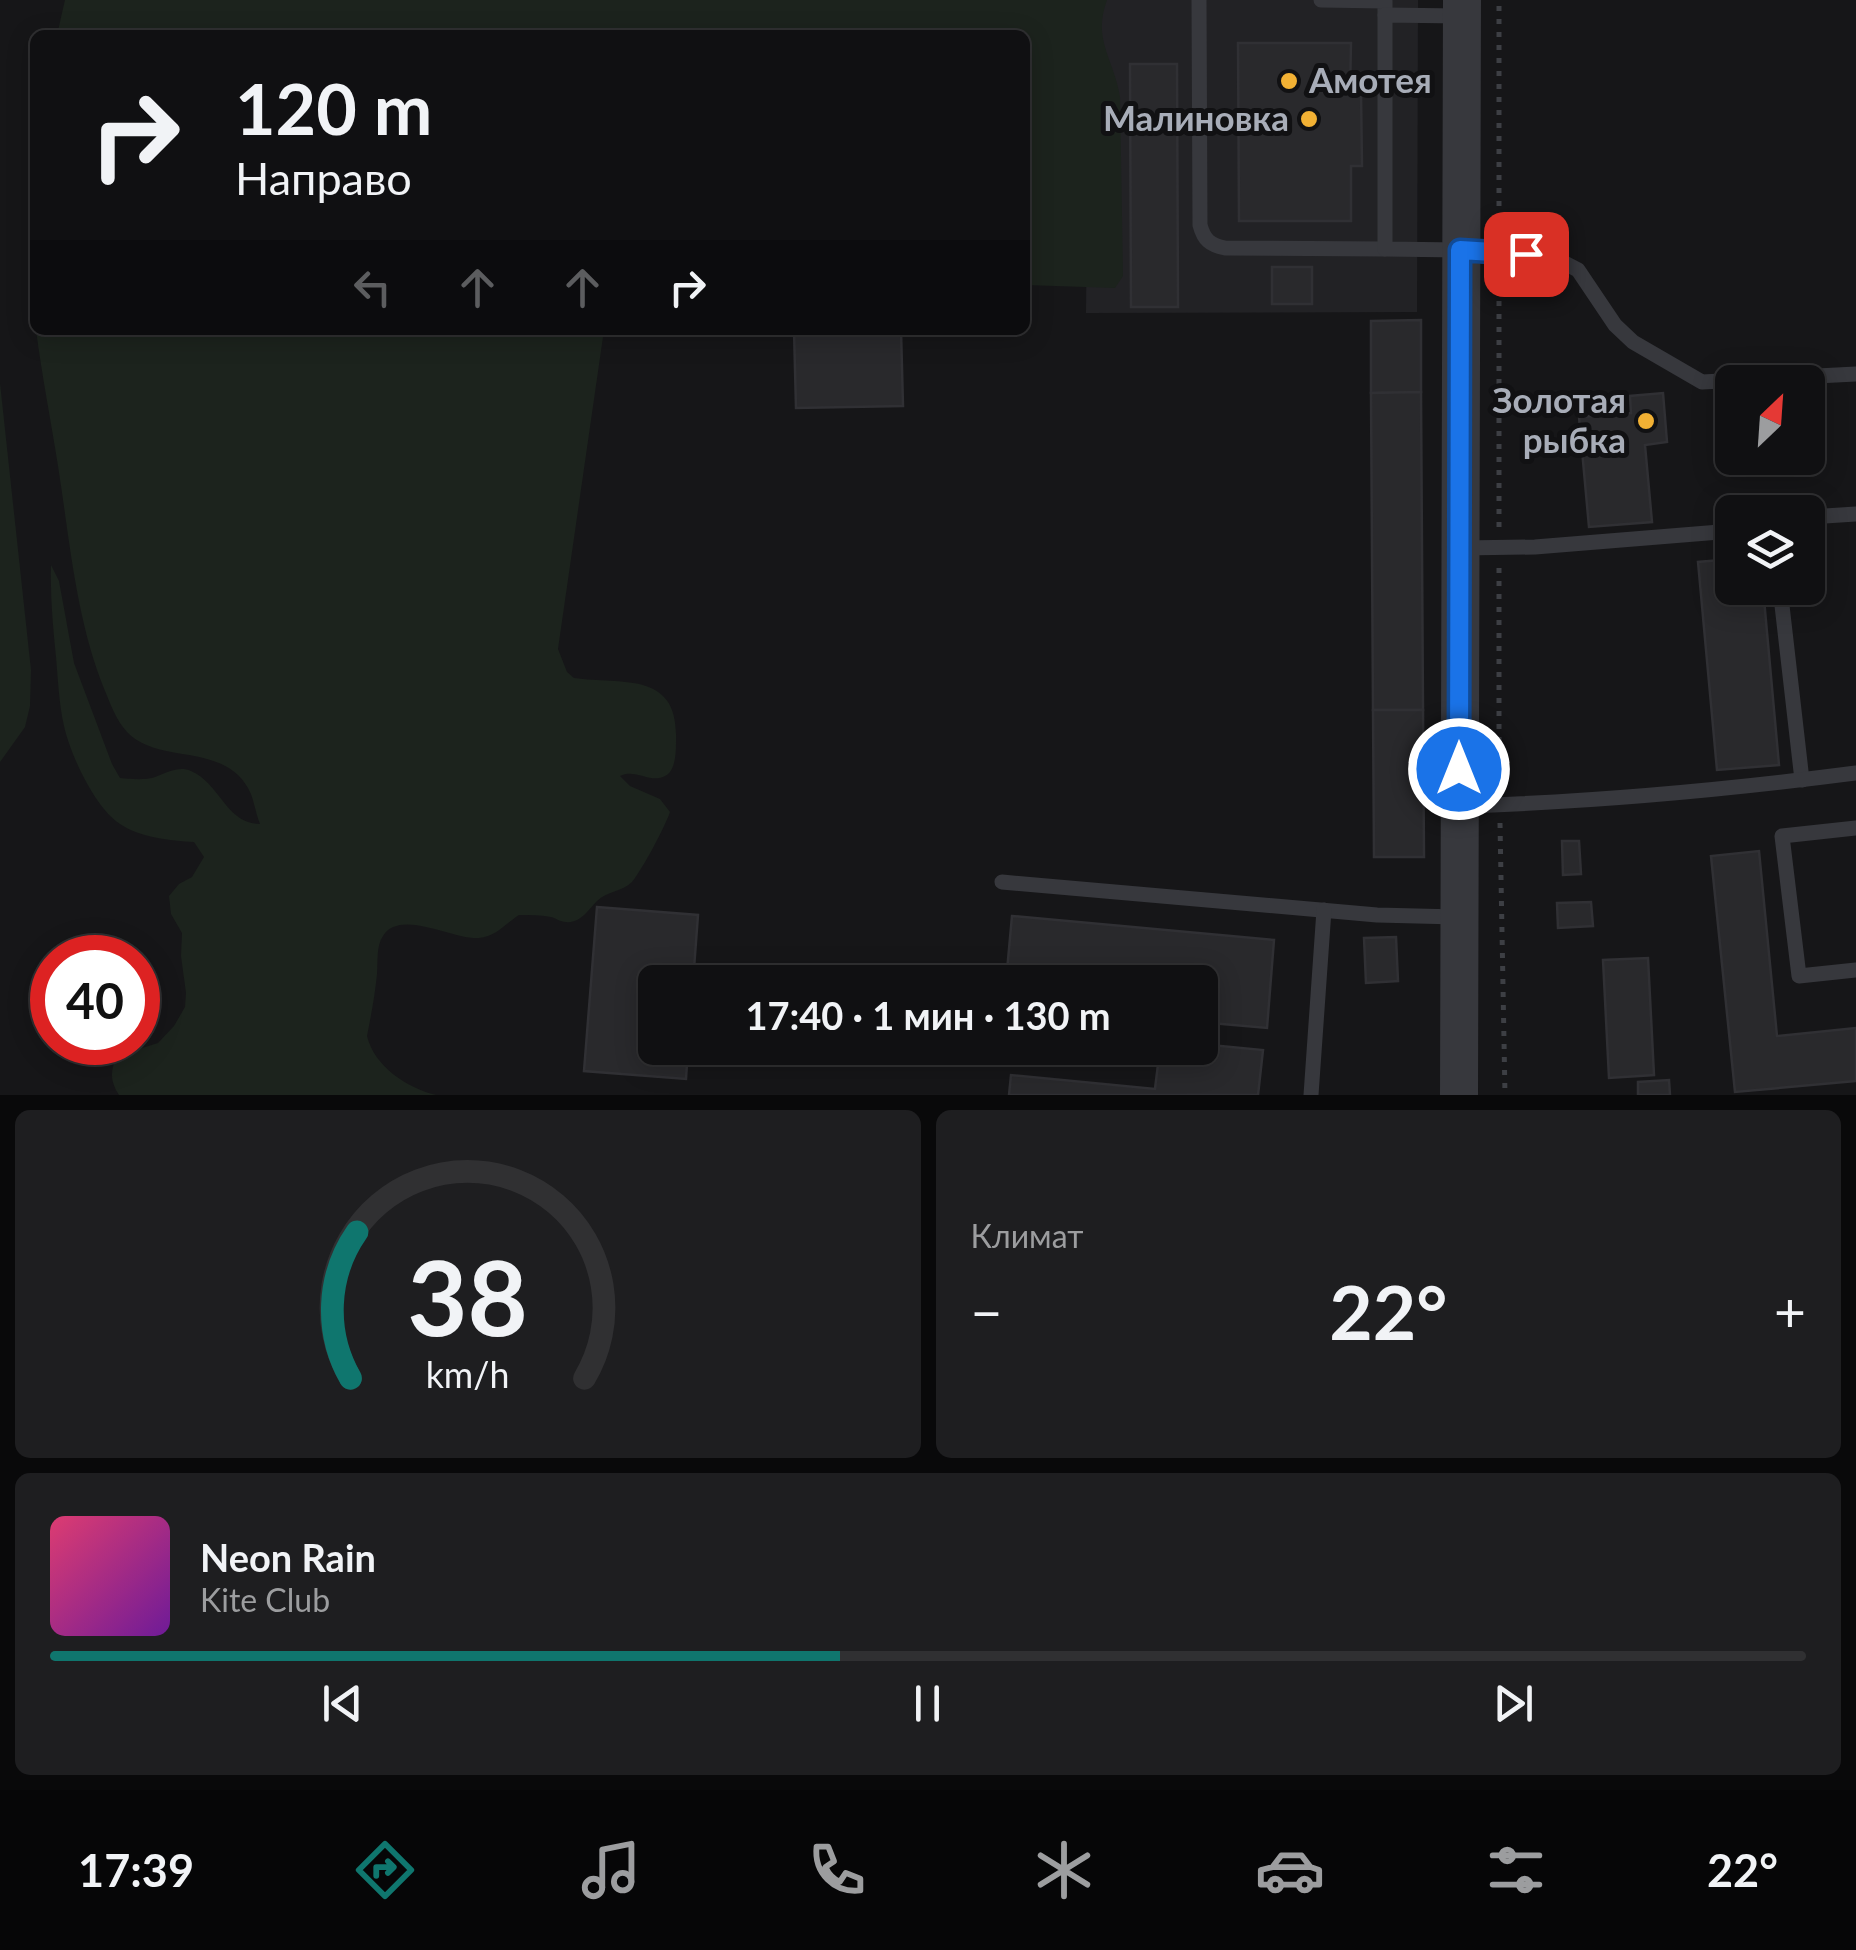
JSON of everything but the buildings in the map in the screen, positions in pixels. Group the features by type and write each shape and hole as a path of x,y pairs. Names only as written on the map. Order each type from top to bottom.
{"street":[{"path":"1458,1095 1462,8"}],"lane":[{"path":"1200,0 1200,225 1203,237 1214,246 1460,250 1555,258 1578,270 1615,325 1633,342 1702,382 1856,374"},
{"path":"1320,0 1462,8"},
{"path":"1385,5 1386,249"},
{"path":"1825,518 1856,514"},
{"path":"1458,548 1715,532"},
{"path":"1782,605 1802,780"},
{"path":"1459,806 1545,803 1856,773"},
{"path":"1856,828 1782,836 1799,976 1856,970"},
{"path":"1002,882 1324,910 1459,917"},
{"path":"1311,1095 1324,910"}],"shaded area":[{"path":"65,0 1107,0 1103,38 1120,97 1123,276 1115,288 1030,285 1030,30 58,30"},
{"path":"1089,0 1418,0 1417,312 1086,313"},
{"path":"37,335 603,335 558,649 567,672 574,678 629,682 658,692 668,702 676,741 671,770 660,778 620,776 630,786 660,799 670,812 632,882 601,898 576,921 519,915 496,932 479,938 414,925 391,928 383,936 367,1036 377,1057 393,1074 436,1095 119,1095 112,1076 113,1065 160,1065 160,1041 185,1007 182,933 171,914 169,896 192,877 204,857 194,842 146,835 120,824 85,780 67,738 61,709 51,565 59,581 74,663 120,778 148,779 186,769 209,784 239,817 260,824 250,792 237,774 222,764 140,742 123,727 95,664 70,552"},
{"path":"0,383 31,670 25,727 0,762"}],"place":[{"name":"Амотея","path":"1289,81"},
{"name":"Малиновка","path":"1309,119"},
{"name":"Золотая рыбка","path":"1646,421"}],"route":[{"path":"1459,769 1460,250 1526,254"}]}
